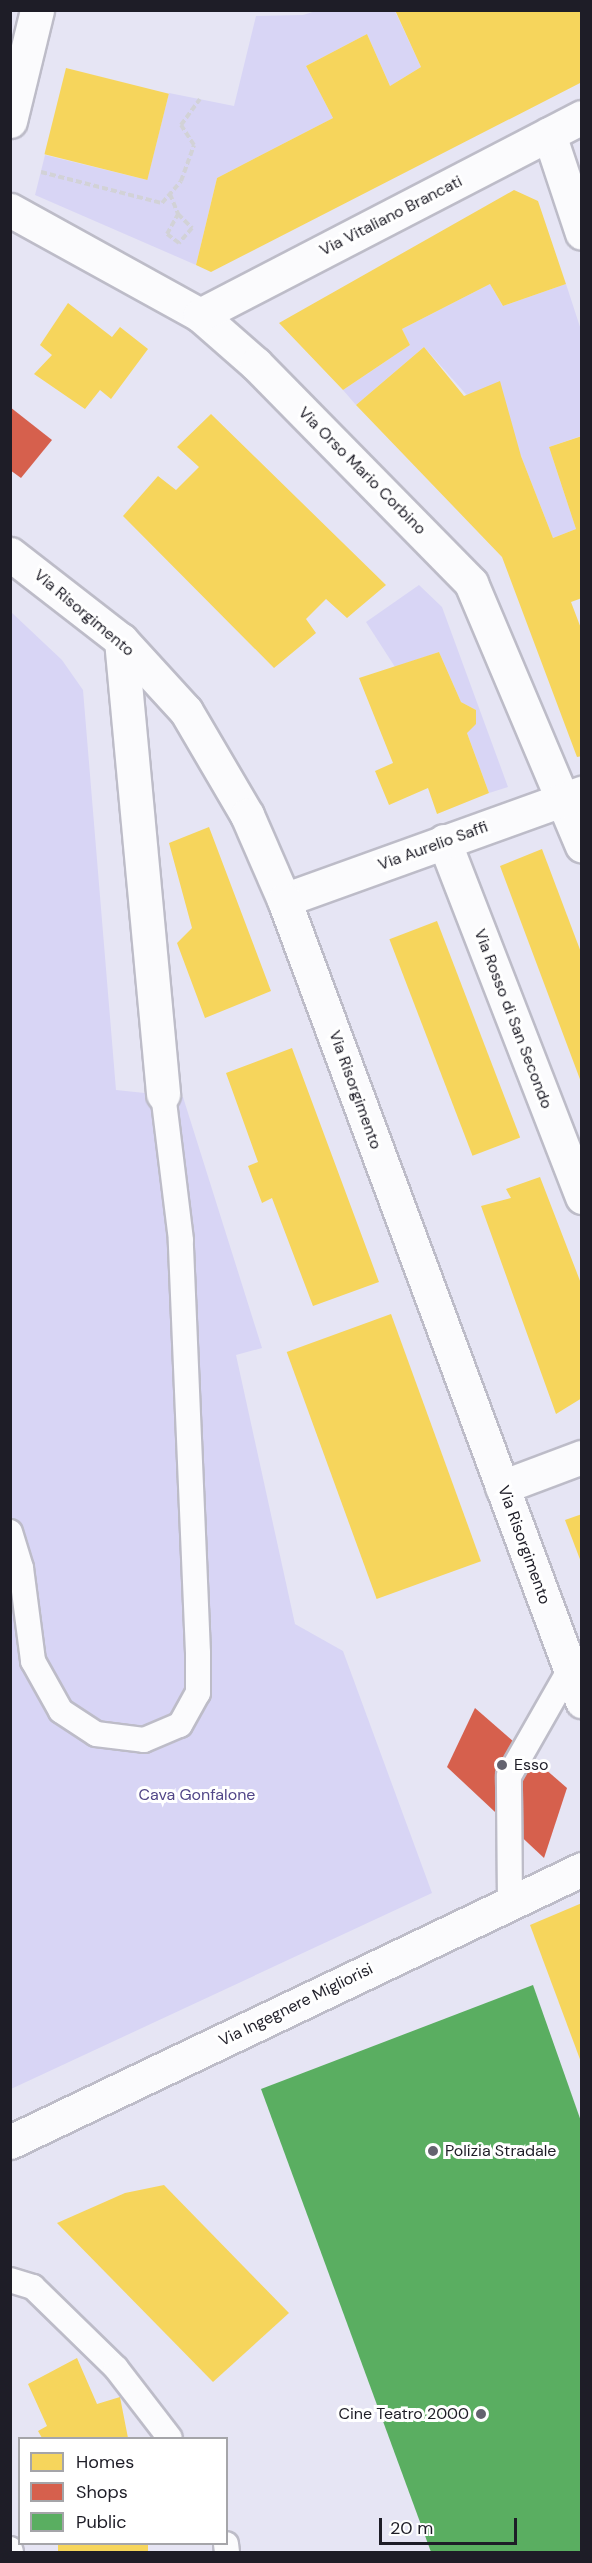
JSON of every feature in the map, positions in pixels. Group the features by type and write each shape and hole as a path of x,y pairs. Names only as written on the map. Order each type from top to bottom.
{"street":[{"path":"10,121 38,10"},
{"name":"Via Vitaliano Brancati","path":"200,315 582,117"},
{"path":"549,134 582,233"},
{"name":"Via Orso Mario Corbino","path":"10,210 200,315 256,364 471,583 572,795 582,846"},
{"name":"Via Risorgimento","path":"10,554 121,640 186,711 247,815 284,900 582,1701"},
{"path":"121,640 163,1094"},
{"name":"Via Aurelio Saffi","path":"284,900 572,795"},
{"name":"Via Rosso di San Secondo","path":"444,841 582,1197"},
{"path":"502,1487 582,1457"},
{"name":"Via Ingegnere Migliorisi","path":"10,2142 582,1869"}],"lane":[{"path":"10,1532 21,1568 33,1661 61,1711 96,1734 144,1740 180,1725 198,1693 198,1653 181,1240 163,1094"},
{"path":"510,1903 509,1776 570,1669"},
{"path":"10,2280 33,2288 116,2368 168,2437"}],"path":[{"path":"41,172 162,203 181,181 194,145 181,125 200,99"},
{"path":"170,194 178,214 192,228 179,243 167,234 178,214"}],"green space":[{"path":"319,10 395,11 421,67 390,86 367,34 306,66 333,118 217,178 196,265 35,195 45,155 147,180 169,93 234,106 256,16 303,15"},
{"path":"490,284 503,306 566,284 581,330 581,436 549,447 576,529 553,538 521,456 424,347 356,405 343,390 410,345 402,329"},
{"path":"419,585 442,607 508,787 489,793 467,733 476,710 461,702 439,652 395,667 366,622"},
{"name":"Cava Gonfalone","path":"10,611 62,660 83,690 116,1090 183,1097 262,1348 236,1355 295,1624 343,1651 432,1893 11,2089"}],"building: Homes":[{"path":"395,10 582,10 582,82 211,272 196,265 217,178 333,118 306,66 367,34 390,86 421,67"},
{"path":"66,68 169,94 147,180 44,154"},
{"path":"514,190 538,201 566,284 503,306 490,284 402,329 410,345 343,390 279,323"},
{"path":"68,303 112,337 120,327 148,349 111,399 100,390 85,409 34,374 52,355 40,345"},
{"path":"424,347 464,396 500,381 521,456 553,538 576,529 549,447 582,436 582,598 571,602 582,631 582,756 577,757 502,557 356,405"},
{"path":"211,414 386,585 347,618 326,599 306,619 316,633 274,668 123,516 158,476 176,490 199,467 177,447"},
{"path":"439,652 461,702 476,710 476,724 467,733 489,793 437,814 428,788 389,805 375,771 393,763 359,678"},
{"path":"209,827 271,991 205,1018 177,943 192,928 169,843"},
{"path":"542,849 582,955 581,1082 500,866"},
{"path":"437,921 520,1138 473,1156 389,939"},
{"path":"292,1048 379,1282 313,1306 272,1198 262,1203 248,1166 258,1162 226,1073"},
{"path":"540,1177 582,1286 582,1398 556,1414 481,1206 511,1198 506,1189"},
{"path":"391,1314 481,1561 377,1599 287,1352"},
{"path":"582,1514 582,1562 581,1562 565,1520"},
{"path":"582,1903 582,2062 581,2062 530,1925"},
{"path":"164,2185 289,2313 213,2382 57,2223 125,2193"},
{"path":"77,2358 97,2404 120,2397 128,2437 41,2437 38,2431 47,2426 28,2384"},
{"path":"58,2545 148,2545 148,2552 58,2552"}],"building: Shops":[{"path":"10,407 52,440 21,478 10,470"},
{"path":"475,1708 567,1788 544,1858 447,1767"}],"building: Public":[{"path":"533,1985 582,2124 582,2552 431,2552 261,2089"}],"place":[{"name":"Esso","path":"502,1765"},
{"name":"Polizia Stradale","path":"433,2151"},
{"name":"Cine Teatro 2000","path":"481,2414"}]}
